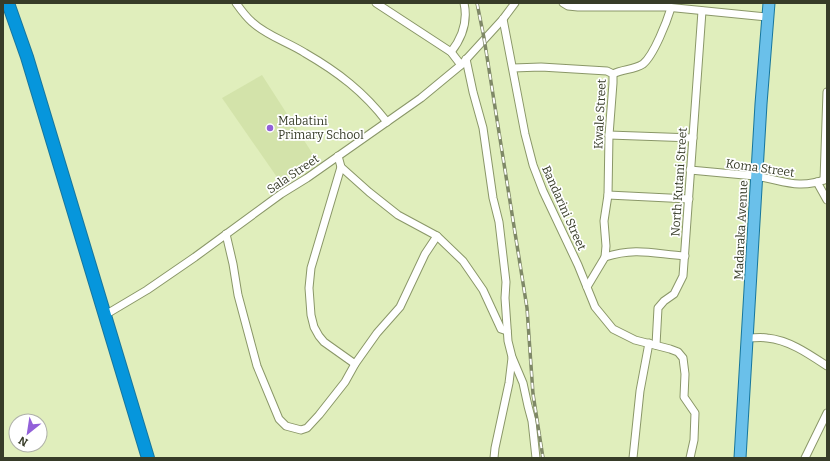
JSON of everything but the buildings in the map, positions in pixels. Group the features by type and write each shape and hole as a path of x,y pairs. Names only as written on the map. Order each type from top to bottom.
{"highway":[{"path":"8,3 27,57 148,458"}],"main road":[{"name":"Madaraka Avenue","path":"740,458 769,3"}],"street":[{"path":"236,3 256,26 305,52 349,82 376,108 387,122"},
{"path":"376,3 386,6 451,52 461,65"},
{"path":"451,52 464,28 464,3"},
{"name":"Sala Street","path":"105,315 147,290 281,194 387,122 432,89 461,65 503,19 515,3"},
{"path":"563,3 568,6 578,7 668,6 702,11 767,17"},
{"path":"613,74 620,70 643,64 658,41 667,21 668,6"},
{"name":"North Kutani Street","path":"633,458 640,391 652,344 658,308 664,301 671,297 683,276 702,11"},
{"name":"Bandarini Street","path":"503,19 525,134 533,165 543,191 595,307 613,329 635,340 678,352 683,358 685,374 684,397 695,413 694,440 690,458"},
{"path":"466,59 483,128 492,191 499,222 506,282 505,298 507,331 512,357 522,383 532,421 536,458"},
{"name":"Kwale Street","path":"513,68 548,67 607,71 613,74 614,83 609,135 608,195 604,221 606,257"},
{"path":"827,92 823,180 827,200"},
{"path":"609,135 693,138"},
{"path":"338,156 341,167 311,268 308,288 311,315 314,327 319,336 324,342 355,364"},
{"path":"341,167 398,215 437,236 463,261 483,290 501,328 507,331"},
{"name":"Koma Street","path":"690,170 757,177 790,184 805,184 823,180"},
{"path":"608,195 689,199"},
{"path":"226,234 238,295 257,366 279,419 289,428 301,430 307,428 345,382 355,364 400,307 425,254 437,236"},
{"path":"587,287 606,257 628,251 645,251 685,256"},
{"path":"748,338 767,338 792,345 827,366"},
{"path":"494,458 509,384 512,357"},
{"path":"805,458 827,413"}],"shaded area":[{"name":"Mabatini Primary School","path":"262,75 316,159 279,180 222,98"}],"railway":[{"path":"477,3 484,38 527,308 533,394 543,458"}],"place":[{"name":"Mabatini Primary School","path":"270,128"}]}
